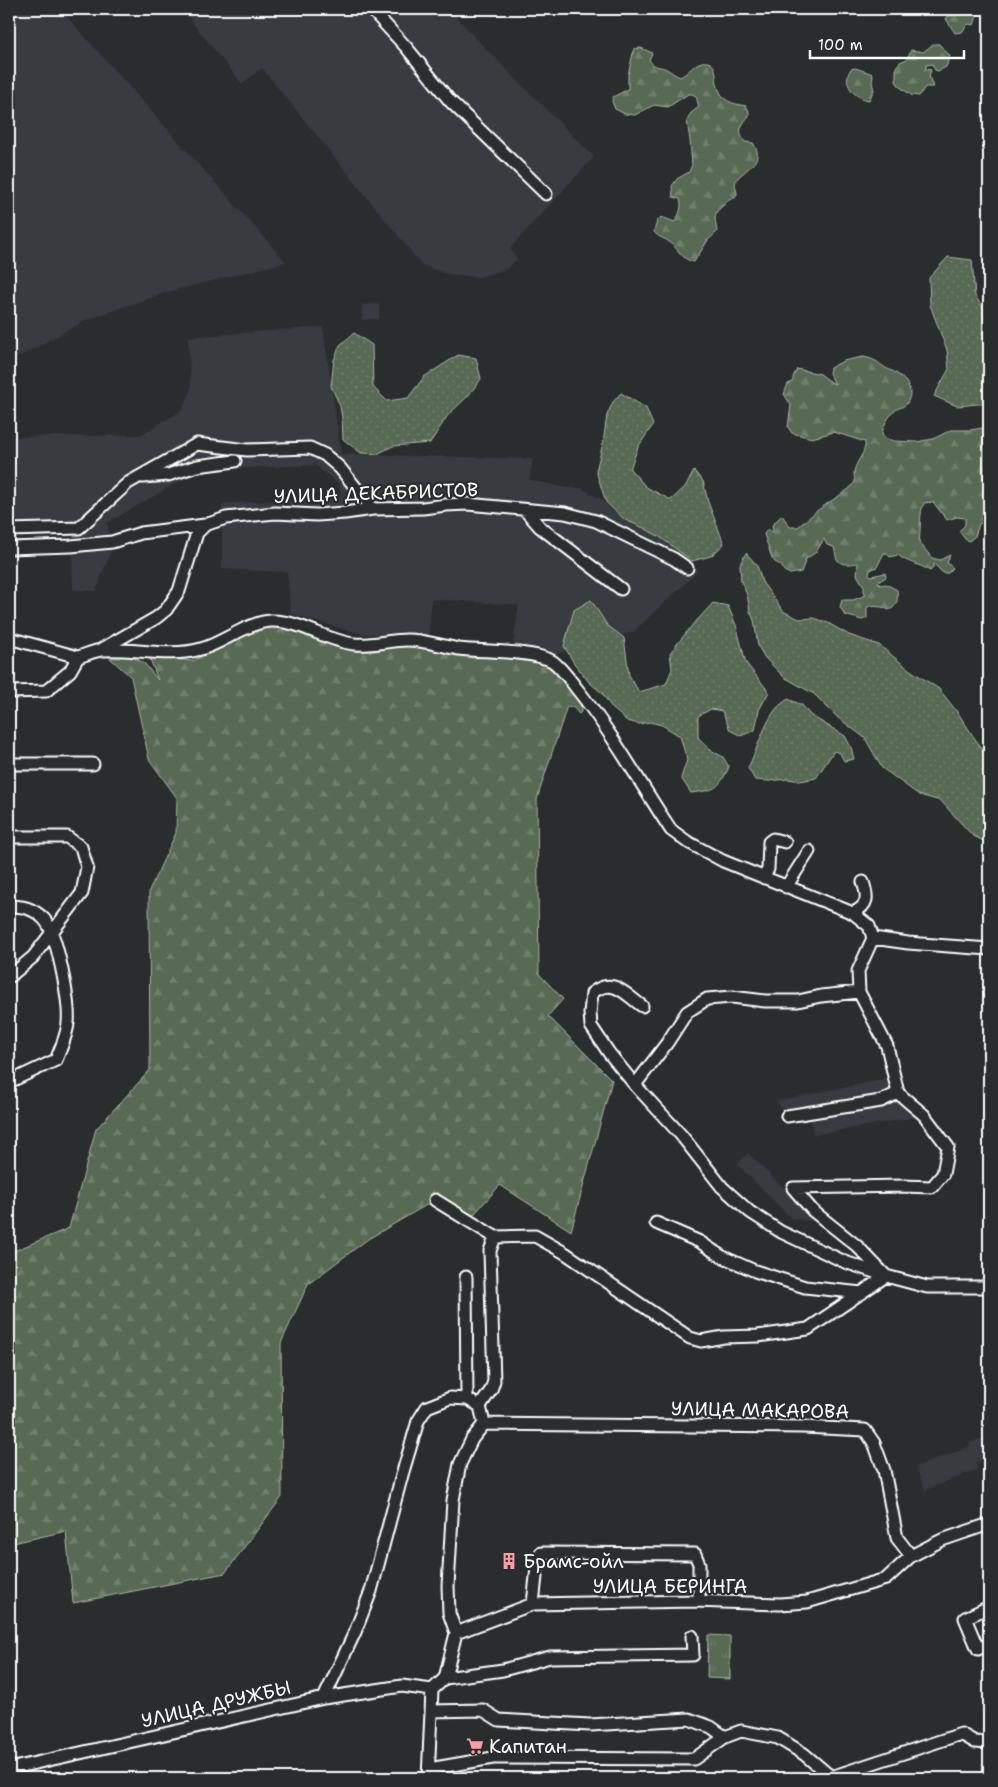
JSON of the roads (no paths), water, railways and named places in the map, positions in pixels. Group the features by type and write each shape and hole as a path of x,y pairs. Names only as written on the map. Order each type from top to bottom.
{"street":[{"path":"371,9 450,102 546,194"},
{"path":"9,530 79,528 128,483 197,444 247,450 310,448 325,455 340,468 373,509"},
{"path":"126,479 168,475 197,466 235,461"},
{"name":"УЛИЦА ДЕКАБРИСТОВ","path":"9,548 71,546 112,542 141,533 205,524 218,519 241,516 275,513 345,514 373,509 423,508 467,504 565,512 588,518 674,559 687,568"},
{"path":"525,510 540,527 621,589"},
{"path":"9,638 78,657 101,650 156,618 170,605 184,579 197,533 205,524"},
{"path":"101,650 185,652 206,647 254,626 271,621 291,625 352,644 409,640 429,642 458,649 498,651 540,657 553,662 570,680 598,716 671,830 686,841 723,861 853,913 869,926 873,938 858,971 858,992 887,1046 898,1093 924,1115 948,1147 943,1174 932,1188 903,1186 793,1188 813,1211 857,1246 886,1276"},
{"path":"9,692 46,691 70,671 78,657"},
{"path":"9,764 93,764"},
{"path":"9,837 68,837 81,847 87,867 82,893 33,956 10,973"},
{"path":"764,878 768,869 770,842 773,839 785,842"},
{"path":"786,887 809,851"},
{"path":"853,913 862,909 867,899 863,882"},
{"path":"9,906 26,906 44,919 52,932 68,1000 68,1024 56,1060 9,1082"},
{"path":"873,938 908,943 989,948"},
{"path":"642,1006 611,985 601,986 592,993 591,1026 609,1054 682,1135 722,1187 750,1212 789,1236 845,1262 886,1276 927,1287 989,1287"},
{"path":"635,1085 687,1012 707,999 732,997 765,1001 798,1001 821,996 858,992"},
{"path":"787,1116 881,1101 898,1093"},
{"path":"435,1200 495,1237 535,1236 565,1253 690,1338 702,1341 724,1337 758,1336 808,1330 886,1276"},
{"path":"656,1224 700,1242 721,1256 764,1274 806,1288 862,1293"},
{"path":"495,1237 490,1251 494,1382 480,1406 484,1424 472,1439 460,1464 453,1500 448,1586 449,1613 456,1633 445,1678 432,1690 428,1774 493,1758 694,1759 726,1737 741,1732 778,1738 804,1754 831,1777 961,1734 975,1742 989,1743"},
{"path":"466,1278 467,1399"},
{"path":"324,1698 355,1632 371,1591 418,1421 427,1407 450,1398 467,1399 480,1406"},
{"name":"УЛИЦА МАКАРОВА","path":"484,1424 803,1427 865,1430 874,1443 884,1470 898,1538 911,1556"},
{"path":"911,1556 942,1540 984,1525"},
{"path":"534,1604 538,1558 541,1553 695,1554 699,1564 699,1601"},
{"name":"УЛИЦА БЕРИНГА","path":"456,1633 534,1604 699,1601 780,1604 807,1602 886,1579 911,1556"},
{"path":"989,1607 965,1618 978,1649 989,1644"},
{"path":"445,1678 503,1670 550,1657 693,1655 692,1636"},
{"name":"УЛИЦА ДРУЖБЫ","path":"9,1769 324,1698 402,1686 432,1690"},
{"path":"431,1711 483,1710 499,1720 590,1725 689,1719 711,1727 726,1737"}],"place":[{"name":"Брамс-ойл","path":"509,1561"},
{"name":"Капитан","path":"475,1746"}]}
